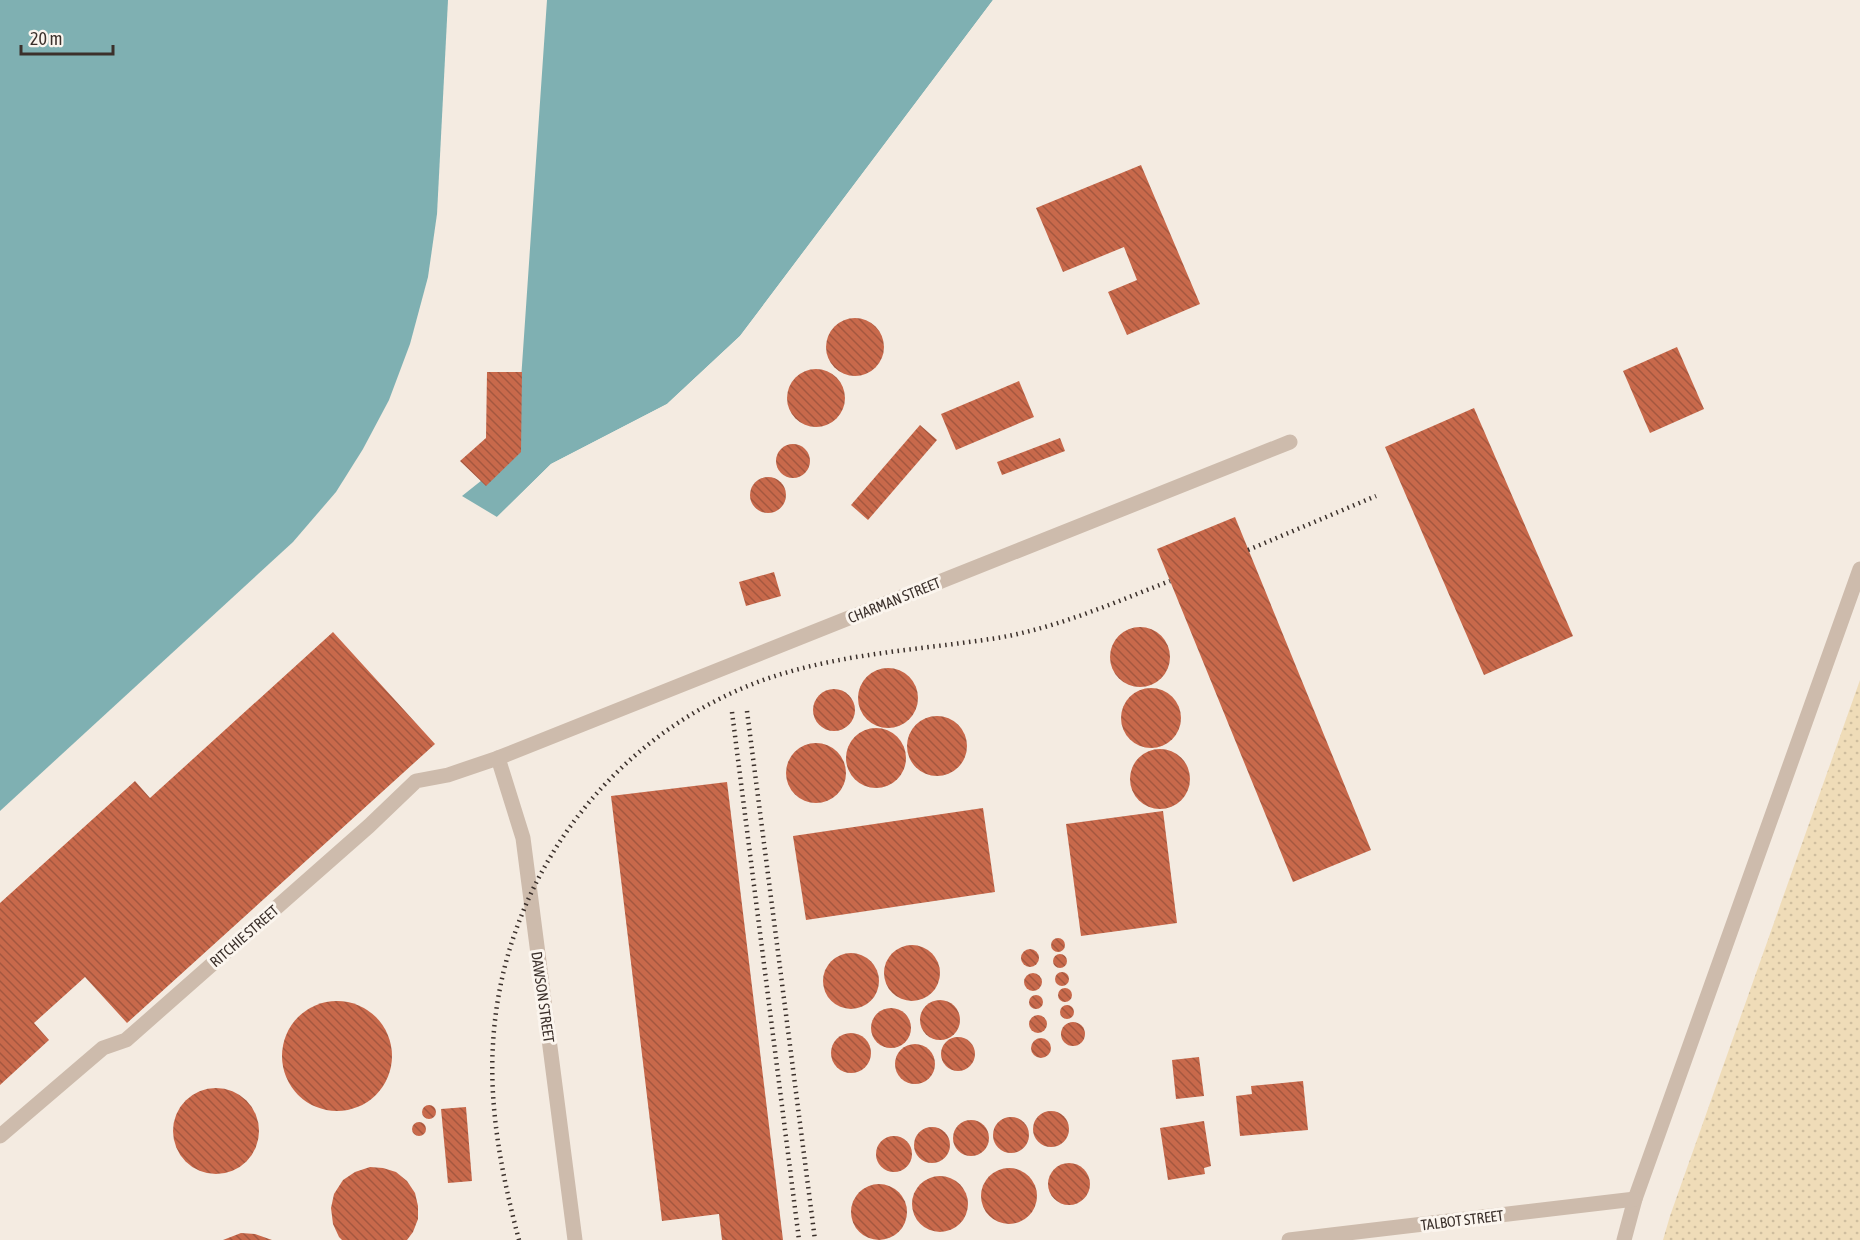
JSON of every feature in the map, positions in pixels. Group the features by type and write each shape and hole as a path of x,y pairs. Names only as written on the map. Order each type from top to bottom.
{"street":[{"name":"CHARMAN STREET","path":"498,758 1290,442"},
{"path":"1624,1240 1635,1199 1860,569"},
{"name":"RITCHIE STREET","path":"0,1136 103,1048 126,1040 369,826 416,781 448,775 498,758"},
{"name":"DAWSON STREET","path":"498,758 523,838 575,1240"},
{"name":"TALBOT STREET","path":"1290,1240 1635,1199"}],"sand":[{"path":"1860,680 1860,1240 1663,1240 1670,1216"}],"water":[{"path":"0,0 448,0 437,214 428,277 410,344 389,400 363,449 336,492 293,542 0,811"},
{"path":"547,0 993,0 740,336 667,404 551,464 497,517 462,496 516,453"}],"pier":[{"path":"993,0 996,0 742,338 669,406 553,466 499,519 497,517 551,464 667,404 740,336"}],"building":[{"path":"1141,165 1200,304 1127,335 1108,292 1137,280 1124,247 1063,272 1036,208"},
{"path":"849,318 861,318 876,326 884,341 884,353 876,368 861,376 849,376 834,368 826,353 826,341 834,326"},
{"path":"1677,347 1704,409 1650,433 1623,371"},
{"path":"810,369 822,369 837,377 845,392 845,404 837,419 822,427 810,427 795,419 787,404 787,392 795,377"},
{"path":"487,372 522,372 521,452 486,486 460,461 486,438"},
{"path":"1019,381 1034,417 956,450 941,414"},
{"path":"1474,408 1573,636 1484,675 1385,447"},
{"path":"920,425 937,440 868,520 851,505"},
{"path":"1060,438 1065,451 1002,475 997,462"},
{"path":"793,444 805,449 810,461 805,473 793,478 781,473 776,461 781,449"},
{"path":"768,477 781,482 786,495 781,508 768,513 755,508 750,495 755,482"},
{"path":"1235,517 1371,850 1293,882 1157,549"},
{"path":"774,572 781,596 746,606 739,582"},
{"path":"1140,627 1157,632 1165,640 1170,657 1165,674 1157,682 1140,687 1123,682 1115,674 1110,657 1115,640 1123,632"},
{"path":"333,632 435,744 127,1023 85,977 34,1023 49,1040 0,1085 0,903 135,781 150,798"},
{"path":"888,668 905,673 913,681 918,698 913,715 905,723 888,728 871,723 863,715 858,698 863,681 871,673"},
{"path":"1151,688 1168,693 1176,701 1181,718 1176,735 1168,743 1151,748 1134,743 1126,735 1121,718 1126,701 1134,693"},
{"path":"834,689 849,695 855,710 849,725 834,731 819,725 813,710 819,695"},
{"path":"937,716 954,721 962,729 967,746 962,763 954,771 937,776 920,771 912,763 907,746 912,729 920,721"},
{"path":"876,728 893,733 901,741 906,758 901,775 893,783 876,788 859,783 851,775 846,758 851,741 859,733"},
{"path":"816,743 833,748 841,756 846,773 841,790 833,798 816,803 799,798 791,790 786,773 791,756 799,748"},
{"path":"1160,749 1177,754 1185,762 1190,779 1185,796 1177,804 1160,809 1143,804 1135,796 1130,779 1135,762 1143,754"},
{"path":"727,782 783,1240 722,1240 719,1214 662,1221 611,796"},
{"path":"983,808 995,892 806,920 793,836"},
{"path":"1163,811 1177,923 1081,936 1066,824"},
{"path":"1058,938 1063,940 1065,945 1063,950 1058,952 1053,950 1051,945 1053,940"},
{"path":"912,945 923,947 932,953 938,962 940,973 938,984 932,993 923,999 912,1001 901,999 892,993 886,984 884,973 886,962 892,953 901,947"},
{"path":"1030,949 1036,952 1039,958 1036,964 1030,967 1024,964 1021,958 1024,952"},
{"path":"851,953 862,955 871,961 877,970 879,981 877,992 871,1001 862,1007 851,1009 840,1007 831,1001 825,992 823,981 825,970 831,961 840,955"},
{"path":"1060,954 1065,956 1067,961 1065,966 1060,968 1055,966 1053,961 1055,956"},
{"path":"1062,972 1067,974 1069,979 1067,984 1062,986 1057,984 1055,979 1057,974"},
{"path":"1033,973 1039,976 1042,982 1039,988 1033,991 1027,988 1024,982 1027,976"},
{"path":"1065,988 1070,990 1072,995 1070,1000 1065,1002 1060,1000 1058,995 1060,990"},
{"path":"1036,995 1041,997 1043,1002 1041,1007 1036,1009 1031,1007 1029,1002 1031,997"},
{"path":"940,1000 948,1001 954,1006 959,1012 959,1028 954,1034 948,1039 940,1040 932,1039 926,1034 921,1028 920,1020 921,1012 926,1006 932,1001"},
{"path":"337,1001 358,1005 376,1017 388,1035 392,1056 388,1077 376,1095 358,1107 337,1111 316,1107 298,1095 286,1077 282,1056 286,1035 298,1017 316,1005"},
{"path":"1067,1005 1072,1007 1074,1012 1072,1017 1067,1019 1062,1017 1060,1012 1062,1007"},
{"path":"891,1008 899,1009 905,1014 910,1020 910,1036 905,1042 899,1047 891,1048 883,1047 877,1042 872,1036 871,1028 872,1020 877,1014 883,1009"},
{"path":"1038,1015 1044,1018 1047,1024 1044,1030 1038,1033 1032,1030 1029,1024 1032,1018"},
{"path":"1073,1022 1081,1026 1085,1034 1081,1042 1073,1046 1065,1042 1061,1034 1065,1026"},
{"path":"851,1033 859,1034 865,1039 870,1045 870,1061 865,1067 859,1072 851,1073 843,1072 837,1067 832,1061 831,1053 832,1045 837,1039 843,1034"},
{"path":"958,1037 970,1042 975,1054 970,1066 958,1071 946,1066 941,1054 946,1042"},
{"path":"1041,1038 1048,1041 1051,1048 1048,1055 1041,1058 1034,1055 1031,1048 1034,1041"},
{"path":"915,1044 923,1045 929,1050 934,1056 934,1072 929,1078 923,1083 915,1084 907,1083 901,1078 896,1072 895,1064 896,1056 901,1050 907,1045"},
{"path":"1199,1057 1204,1096 1176,1099 1172,1060"},
{"path":"1303,1081 1308,1130 1240,1136 1236,1096 1252,1094 1251,1086"},
{"path":"208,1088 224,1088 247,1100 256,1114 259,1131 256,1148 247,1162 224,1174 208,1174 192,1167 180,1155 173,1139 173,1123 180,1107 192,1095"},
{"path":"426,1105 432,1105 436,1112 432,1119 426,1119 422,1115 422,1109"},
{"path":"466,1107 472,1181 448,1183 441,1109"},
{"path":"1051,1111 1063,1117 1069,1129 1063,1141 1051,1147 1039,1141 1033,1129 1039,1117"},
{"path":"1011,1117 1023,1123 1029,1135 1023,1147 1011,1153 999,1147 993,1135 999,1123"},
{"path":"971,1120 983,1126 989,1138 983,1150 971,1156 959,1150 953,1138 959,1126"},
{"path":"1204,1121 1211,1166 1204,1168 1205,1174 1168,1180 1160,1128"},
{"path":"419,1122 424,1124 426,1129 424,1134 419,1136 414,1134 412,1129 414,1124"},
{"path":"932,1127 944,1133 950,1145 944,1157 932,1163 920,1157 914,1145 920,1133"},
{"path":"894,1136 906,1142 912,1154 906,1166 894,1172 882,1166 876,1154 882,1142"},
{"path":"1069,1163 1084,1169 1090,1184 1084,1199 1069,1205 1054,1199 1048,1184 1054,1169"},
{"path":"370,1167 396,1172 407,1181 415,1193 418,1219 407,1240 342,1240 339,1237 333,1224 331,1208 334,1194 343,1180 355,1172"},
{"path":"1003,1168 1015,1168 1025,1172 1033,1180 1037,1196 1033,1212 1025,1220 1015,1224 1003,1224 993,1220 985,1212 981,1202 981,1190 985,1180 993,1172"},
{"path":"934,1176 946,1176 956,1180 964,1188 968,1204 964,1220 956,1228 946,1232 934,1232 924,1228 916,1220 912,1210 912,1198 916,1188 924,1180"},
{"path":"873,1184 885,1184 895,1188 903,1196 907,1212 903,1228 895,1236 885,1240 873,1240 863,1236 855,1228 851,1218 851,1206 855,1196 863,1188"},
{"path":"241,1233 255,1234 272,1240 223,1240"}],"railway":[{"path":"1248,550 1376,496"},
{"path":"519,1240 502,1167 493,1093 493,1044 501,983 518,925 543,870 576,819 615,774 661,735 712,702 769,678 853,658 1019,634 1085,614 1170,581"},
{"path":"747,711 815,1240"},
{"path":"732,712 799,1240"}]}
